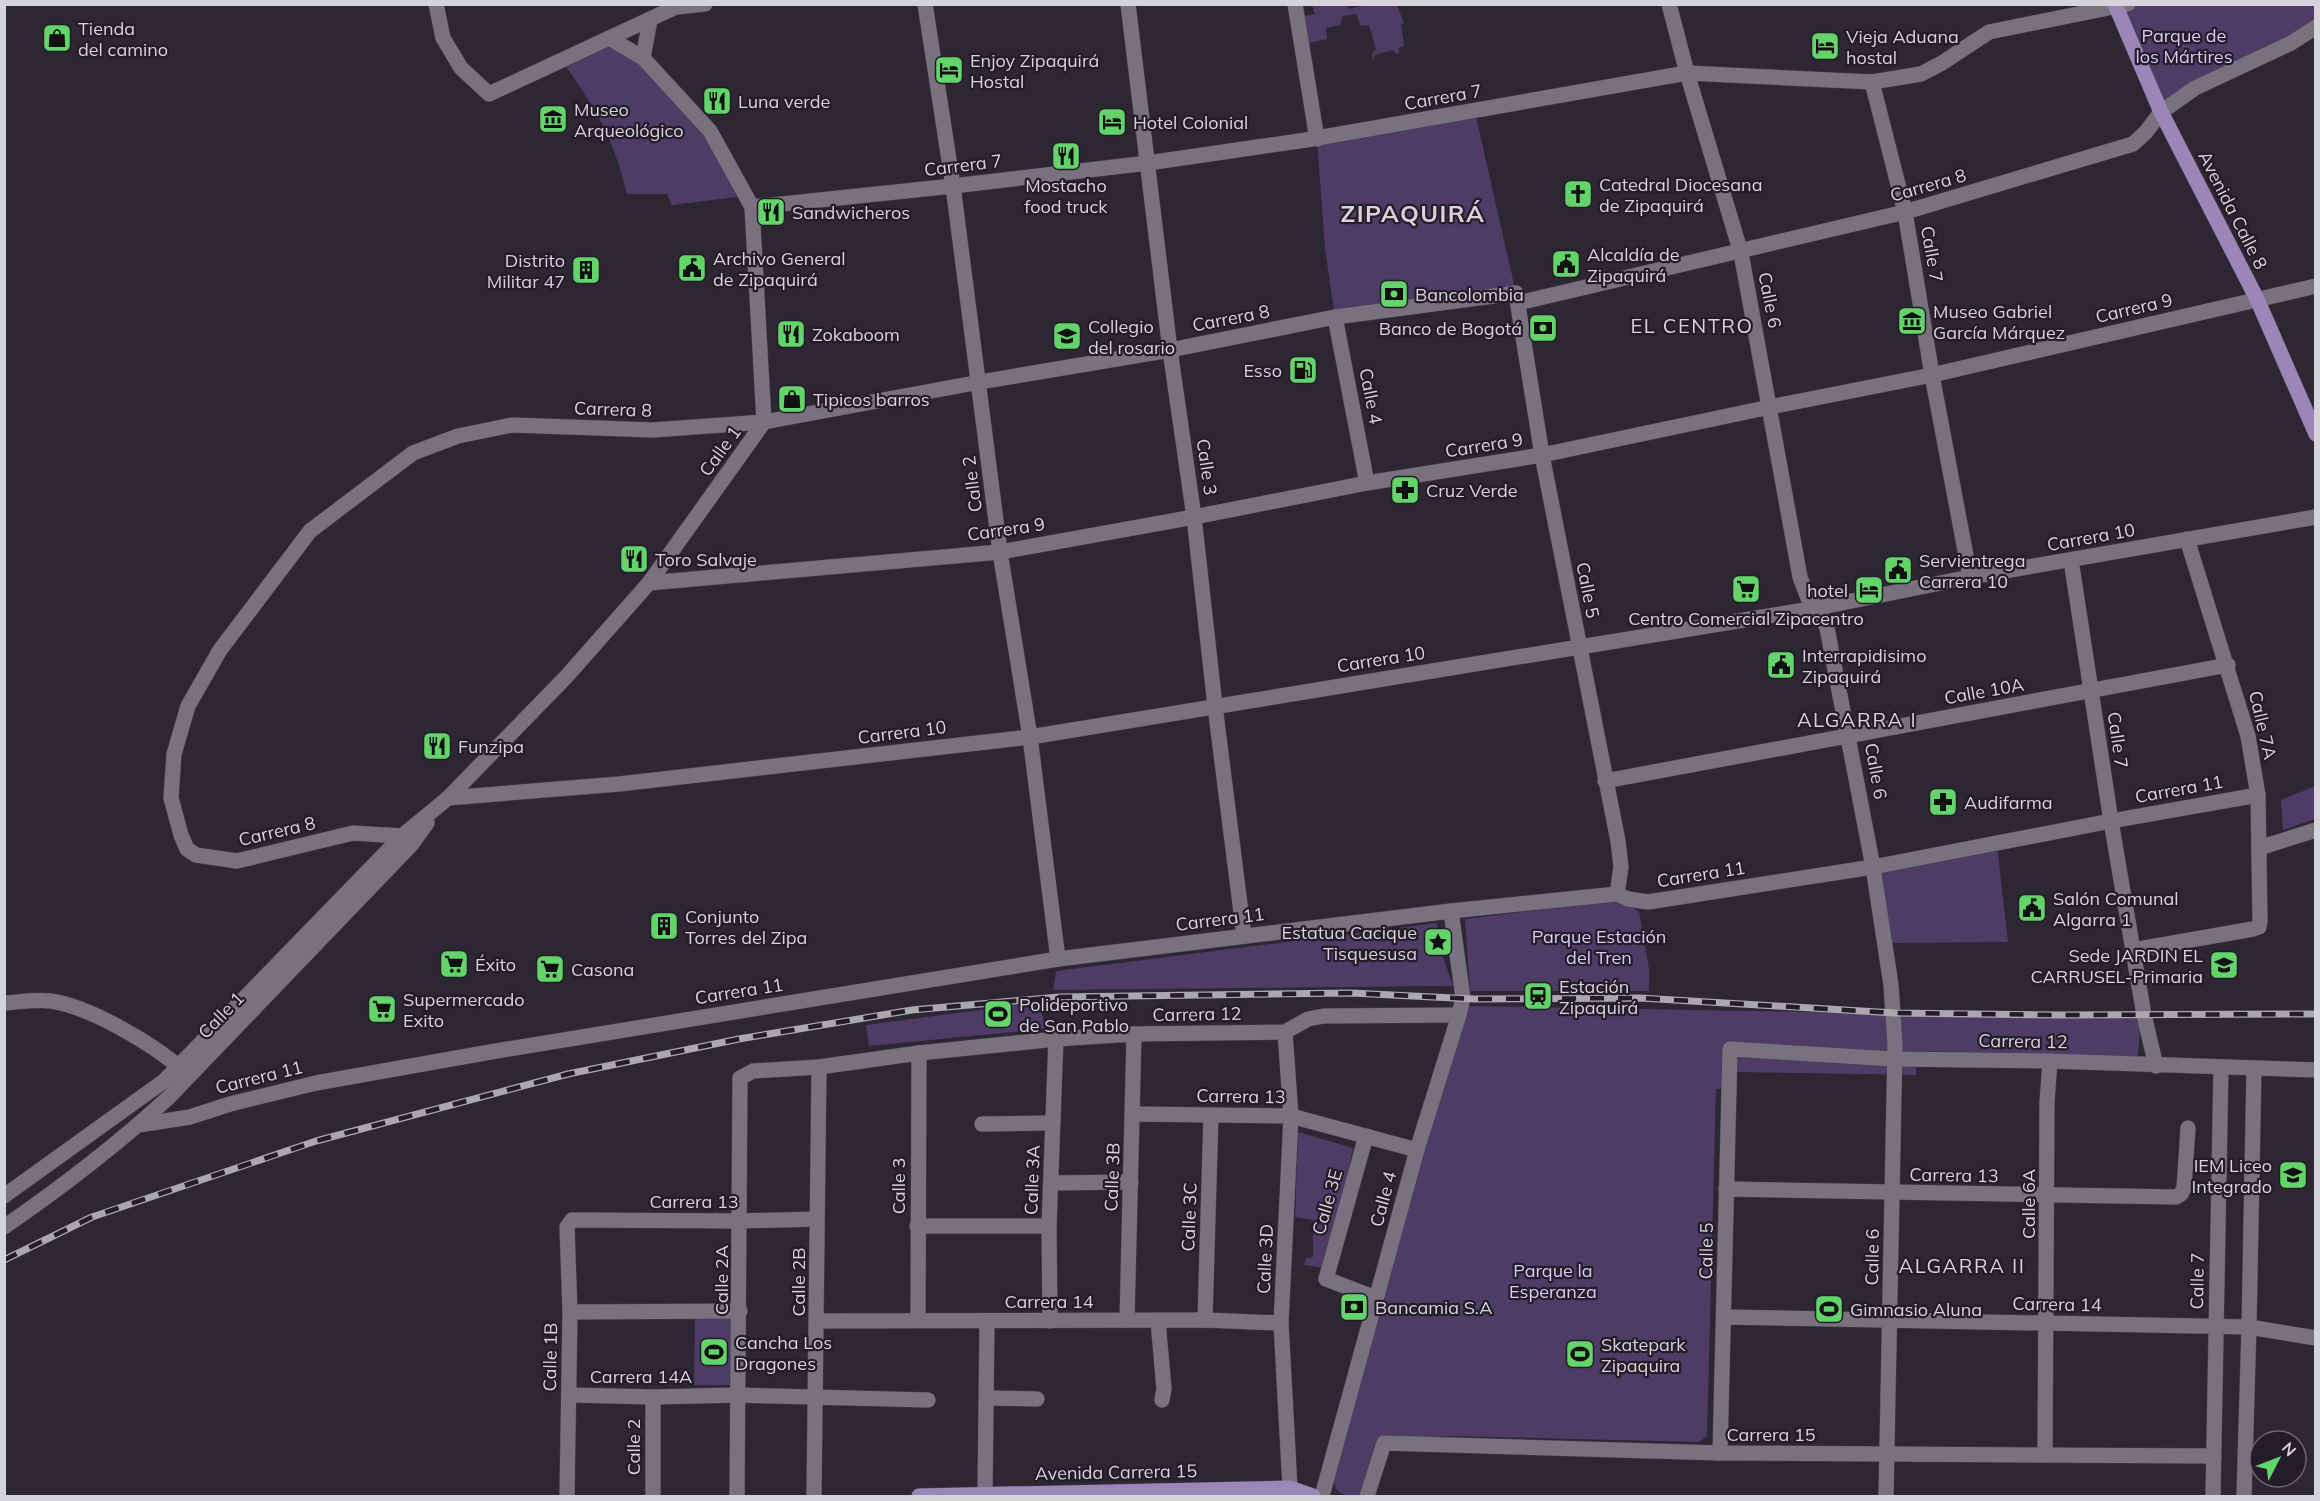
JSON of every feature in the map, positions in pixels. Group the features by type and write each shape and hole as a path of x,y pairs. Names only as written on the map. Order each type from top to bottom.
{"main road":[{"name":"Avenida Calle 8","path":"2120,5 2161,112 2257,299 2316,434"},
{"name":"Avenida Carrera 15","path":"919,1497 1290,1488 1312,1497"}],"street":[{"path":"436,4 443,38 461,68 489,94 676,7 705,4"},
{"name":"Calle 2","path":"925,4 980,382 1000,552 1030,736 1058,959"},
{"name":"Calle 3","path":"1128,4 1170,350 1194,518 1244,936"},
{"path":"1295,4 1317,139"},
{"name":"Calle 6","path":"1669,4 1687,74 1741,253 1800,577 1808,598 1817,608 1827,628 1874,867 1895,1013 1886,1497"},
{"name":"Carrera 7","path":"752,207 1148,163 1317,139 1687,74 1872,82 1921,74 1989,32 2120,5"},
{"path":"643,58 650,20"},
{"name":"Carrera 8","path":"402,836 353,832 237,861 196,855 187,849 171,798 174,754 188,706 220,650 310,531 412,453 458,436 512,425 653,430 764,422 1170,350 1335,317 1517,298 1741,253 1905,212 2133,144 2146,132 2161,112 2195,88 2291,43 2316,27"},
{"name":"Calle 1","path":"4,1227 65,1186 169,1097 185,1071 402,836 445,801 566,677 649,583 764,422 752,207 710,131 643,58 609,38"},
{"name":"Calle 7","path":"1872,82 1905,212 1932,375 1970,576"},
{"name":"Carrera 9","path":"649,583 1000,552 1194,518 1367,483 1542,455 1932,375 2316,286"},
{"name":"Calle 5","path":"1517,298 1542,455 1621,867 1621,880 1617,894"},
{"name":"Calle 4","path":"1335,317 1367,483"},
{"name":"Carrera 10","path":"445,801 619,784 1030,736 1578,645 1817,608 1970,576 2316,518"},
{"name":"Calle 7A","path":"2133,950 2259,927 2258,795 2248,736 2228,665 2187,539"},
{"name":"Calle 7","path":"2071,560 2110,821 2144,1015 2156,1066"},
{"name":"Calle 10A","path":"1605,781 2228,665"},
{"name":"Carrera 11","path":"139,1125 190,1117 230,1104 316,1083 496,1050 1058,959 1450,911 1617,894 1628,899 1648,902 1874,867 2258,795"},
{"name":"Calle 1","path":"4,1196 164,1081 185,1071 411,845 445,801"},
{"path":"2259,848 2316,830"},
{"name":"Calle 4","path":"1322,1497 1417,1150 1463,998 1450,911"},
{"path":"4,1003 51,1001 91,1012 119,1027 185,1071"},
{"name":"Carrera 12","path":"753,1071 819,1067 919,1053 1056,1039 1134,1034 1285,1032 1300,1022 1316,1017 1459,1015"},
{"name":"Calle 3D","path":"1285,1032 1291,1116 1281,1323 1290,1488"},
{"name":"Calle 3B","path":"1127,1320 1134,1034"},
{"name":"Calle 3A","path":"1050,1321 1049,1226 1056,1039"},
{"name":"Calle 5","path":"1720,1454 1730,1048"},
{"name":"Carrera 12","path":"1730,1048 1895,1059 2050,1061 2316,1070"},
{"name":"Calle 3","path":"918,1320 919,1053"},
{"name":"Calle 6A","path":"2045,1455 2047,1102 2050,1061"},
{"name":"Calle 2B","path":"814,1497 818,1321 816,1219 819,1067"},
{"name":"Calle 7","path":"2213,1497 2221,1067"},
{"path":"2244,1497 2254,1068"},
{"name":"Calle 2A","path":"737,1497 740,1078 753,1071"},
{"path":"164,1081 169,1097 178,1110 190,1117"},
{"name":"Carrera 13","path":"1133,1114 1291,1116 1417,1150"},
{"name":"Calle 3C","path":"1205,1320 1211,1115"},
{"path":"982,1124 1053,1123"},
{"name":"Carrera 13","path":"1726,1189 1892,1194 2176,1197 2184,1188 2188,1128"},
{"name":"Calle 3E","path":"1366,1136 1326,1279 1376,1298"},
{"path":"1052,1183 1131,1182"},
{"name":"Carrera 13","path":"572,1220 816,1219"},
{"name":"Calle 1B","path":"567,1497 570,1312 567,1227 572,1220"},
{"path":"917,1226 1049,1226"},
{"path":"570,1312 740,1311"},
{"name":"Carrera 14","path":"1724,1317 2249,1327 2316,1338"},
{"name":"Carrera 14","path":"818,1321 1205,1320 1281,1323"},
{"path":"985,1494 987,1321"},
{"path":"1158,1321 1164,1389 1162,1400"},
{"name":"Carrera 14A","path":"569,1395 653,1397 738,1395 928,1400"},
{"name":"Calle 2","path":"653,1397 653,1497"},
{"path":"987,1398 1037,1399"},
{"name":"Carrera 15","path":"1367,1497 1384,1443 1720,1454 2214,1456"}],"green space":[{"path":"1312,5 1346,5 1349,9 1366,5 1397,5 1404,23 1401,24 1404,46 1399,48 1399,53 1396,54 1393,50 1375,55 1373,61 1372,53 1376,49 1369,25 1361,26 1356,14 1343,16 1340,25 1326,28 1327,39 1305,44 1300,17 1315,14"},
{"name":"Parque de los Mártires","path":"2123,5 2315,5 2315,22 2163,106"},
{"path":"609,47 638,59 707,134 737,197 672,205 667,194 627,194 617,159 604,127 566,67"},
{"path":"1475,112 1516,293 1335,317 1325,249 1317,139"},
{"path":"2315,786 2315,819 2283,830 2281,800"},
{"path":"1997,846 2008,942 1890,943 1877,868"},
{"name":"Parque Estación del Tren","path":"1611,901 1639,911 1649,969 1649,991 1470,991 1465,919"},
{"path":"1437,923 1438,942 1453,986 1053,990 1056,971"},
{"name":"Polideportivo de San Pablo","path":"1040,1002 1045,1029 869,1046 866,1025"},
{"name":"Parque la Esperanza","path":"1467,1006 2141,1018 2138,1056 1916,1051 1916,1075 1737,1072 1736,1089 1716,1089 1707,1436 1699,1442 1453,1436 1379,1439 1363,1496 1343,1494 1339,1492 1334,1483 1334,1468"},
{"path":"1298,1132 1353,1148 1327,1268 1304,1265 1306,1258 1313,1257 1313,1220 1295,1217"},
{"name":"Cancha Los Dragones","path":"695,1319 732,1319 734,1385 694,1385"}],"railway":[{"path":"4,1260 92,1217 316,1141 568,1074 739,1039 912,1010 1059,997 1351,993 1474,999 1640,998 1895,1013 2316,1014"}],"place":[{"name":"Tienda del camino","path":"57,38"},
{"name":"Vieja Aduana hostal","path":"1825,46"},
{"name":"Enjoy Zipaquirá Hostal","path":"949,70"},
{"name":"Luna verde","path":"717,101"},
{"name":"Museo Arqueológico","path":"553,119"},
{"name":"Hotel Colonial","path":"1112,122"},
{"name":"Mostacho food truck","path":"1066,156"},
{"name":"Catedral Diocesana de Zipaquirá","path":"1578,194"},
{"name":"Sandwicheros","path":"771,212"},
{"name":"Alcaldía de Zipaquirá","path":"1566,264"},
{"name":"Archivo General de Zipaquirá","path":"692,268"},
{"name":"Distrito Militar 47","path":"586,270"},
{"name":"Bancolombia","path":"1394,294"},
{"name":"Museo Gabriel García Márquez","path":"1912,321"},
{"name":"Banco de Bogotá","path":"1543,328"},
{"name":"Zokaboom","path":"791,334"},
{"name":"Collegio del rosario","path":"1067,336"},
{"name":"Esso","path":"1303,370"},
{"name":"Tipicos barros","path":"792,399"},
{"name":"Cruz Verde","path":"1405,490"},
{"name":"Toro Salvaje","path":"634,559"},
{"name":"Servientrega Carrera 10","path":"1898,570"},
{"name":"Centro Comercial Zipacentro","path":"1746,589"},
{"name":"hotel","path":"1869,590"},
{"name":"Interrapidisimo Zipaquirá","path":"1781,665"},
{"name":"Funzipa","path":"437,746"},
{"name":"Audifarma","path":"1943,802"},
{"name":"Salón Comunal Algarra 1","path":"2032,908"},
{"name":"Conjunto Torres del Zipa","path":"664,926"},
{"name":"Estatua Cacique Tisquesusa","path":"1438,942"},
{"name":"Éxito","path":"454,964"},
{"name":"Sede JARDIN EL CARRUSEL-Primaria","path":"2224,965"},
{"name":"Casona","path":"550,969"},
{"name":"Estación Zipaquirá","path":"1538,996"},
{"name":"Supermercado Exito","path":"382,1009"},
{"name":"Polideportivo de San Pablo","path":"998,1014"},
{"name":"IEM Liceo Integrado","path":"2293,1175"},
{"name":"Bancamia S.A","path":"1354,1307"},
{"name":"Gimnasio Aluna","path":"1829,1309"},
{"name":"Cancha Los Dragones","path":"714,1352"},
{"name":"Skatepark Zipaquira","path":"1580,1354"}],"district":[{"name":"ZIPAQUIRÁ","path":"1413,213"},
{"name":"EL CENTRO","path":"1692,325"},
{"name":"ALGARRA I","path":"1857,719"},
{"name":"ALGARRA II","path":"1962,1265"}]}
